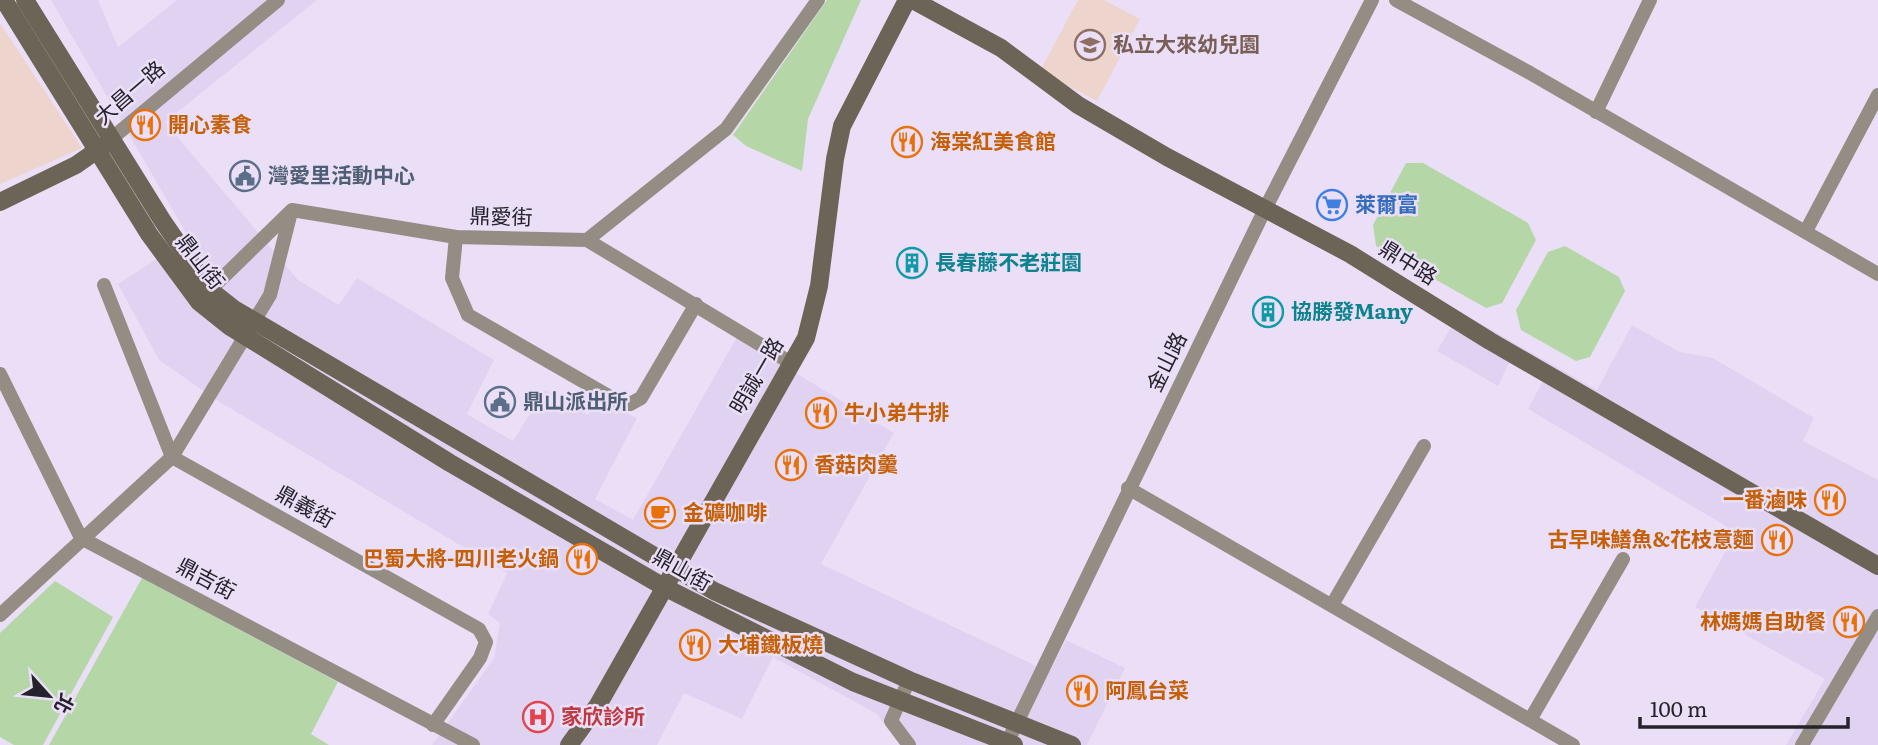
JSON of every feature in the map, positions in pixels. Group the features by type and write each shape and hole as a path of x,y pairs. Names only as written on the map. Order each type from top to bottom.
{"street":[{"name":"鼎山街","path":"4,0 210,290 253,321 674,568 744,606 909,680 1072,745"},
{"name":"鼎山街","path":"25,0 105,145 149,234 199,302 243,336 450,463 663,587 779,646 900,702 1009,744"},
{"name":"大昌一路","path":"0,202 65,171 105,145 278,0"},
{"path":"587,240 726,129 818,0"},
{"name":"明誠一路","path":"569,745 598,705 806,338 819,286 835,159 842,126 907,0"},
{"name":"鼎中路","path":"913,0 1001,48 1078,105 1167,157 1266,207 1878,566"},
{"name":"金山路","path":"1009,744 1016,723 1128,488 1266,207 1372,0"},
{"path":"1396,0 1807,231 1878,274"},
{"path":"1596,112 1650,0"},
{"path":"1807,231 1878,96"},
{"path":"210,290 292,210"},
{"path":"0,615 172,457 270,295 292,210"},
{"name":"鼎愛街","path":"292,210 456,237 587,240 791,363"},
{"path":"456,237 452,278 468,315 619,402 630,404 641,398 696,304"},
{"path":"104,285 172,457"},
{"path":"0,374 81,538"},
{"path":"450,463 461,442"},
{"path":"1332,605 1424,446"},
{"name":"鼎義街","path":"172,457 479,629 486,642 480,658 433,725"},
{"path":"1128,488 1573,745"},
{"name":"鼎吉街","path":"81,538 473,745"},
{"path":"1530,720 1623,559"},
{"path":"1802,745 1878,616"},
{"path":"909,680 891,721 909,745"}],"shaded area":[{"path":"51,0 98,0 118,47 177,0 317,0 165,122 298,280 339,305 357,278 494,360 467,414 513,441 545,390 588,415 597,400 637,418 595,499 633,520 737,337 894,433 821,564 1049,672 1066,640 1125,668 1087,745 900,745 877,714 773,657 742,719 684,693 657,745 432,745 494,658 500,623 488,614 507,573 218,401 159,360 118,284 189,238"},
{"name":"私立大來幼兒園","path":"1078,0 1104,0 1140,19 1097,101 1040,71"},
{"path":"0,23 82,148 0,184"},
{"path":"1460,312 1597,390 1632,325 1680,352 1713,358 1814,418 1803,441 1878,480 1878,745 1786,745 1825,679 1695,607 1736,532 1528,409 1543,381 1510,361 1498,386 1437,351"}],"green space":[{"path":"827,0 861,0 808,119 802,171 746,146 733,135"},
{"path":"1406,163 1423,163 1528,223 1536,240 1502,303 1486,308 1376,246 1373,225"},
{"path":"1565,246 1619,277 1625,291 1590,357 1576,361 1521,330 1516,310 1548,252"},
{"path":"142,578 338,682 311,734 329,745 49,745"},
{"path":"55,581 113,617 43,745 14,745 0,737 0,633"}],"place":[{"name":"私立大來幼兒園","path":"1090,45"},
{"name":"開心素食","path":"145,125"},
{"name":"海棠紅美食館","path":"907,142"},
{"name":"灣愛里活動中心","path":"245,176"},
{"name":"萊爾富","path":"1332,205"},
{"name":"長春藤不老莊園","path":"912,263"},
{"name":"協勝發Many","path":"1268,312"},
{"name":"鼎山派出所","path":"500,402"},
{"name":"牛小弟牛排","path":"821,413"},
{"name":"香菇肉羹","path":"791,465"},
{"name":"一番滷味","path":"1830,500"},
{"name":"金礦咖啡","path":"660,513"},
{"name":"古早味鱔魚&花枝意麵","path":"1777,540"},
{"name":"巴蜀大將-四川老火鍋","path":"582,559"},
{"name":"林媽媽自助餐","path":"1849,622"},
{"name":"大埔鐵板燒","path":"695,645"},
{"name":"阿鳳台菜","path":"1082,691"},
{"name":"家欣診所","path":"538,717"}]}
